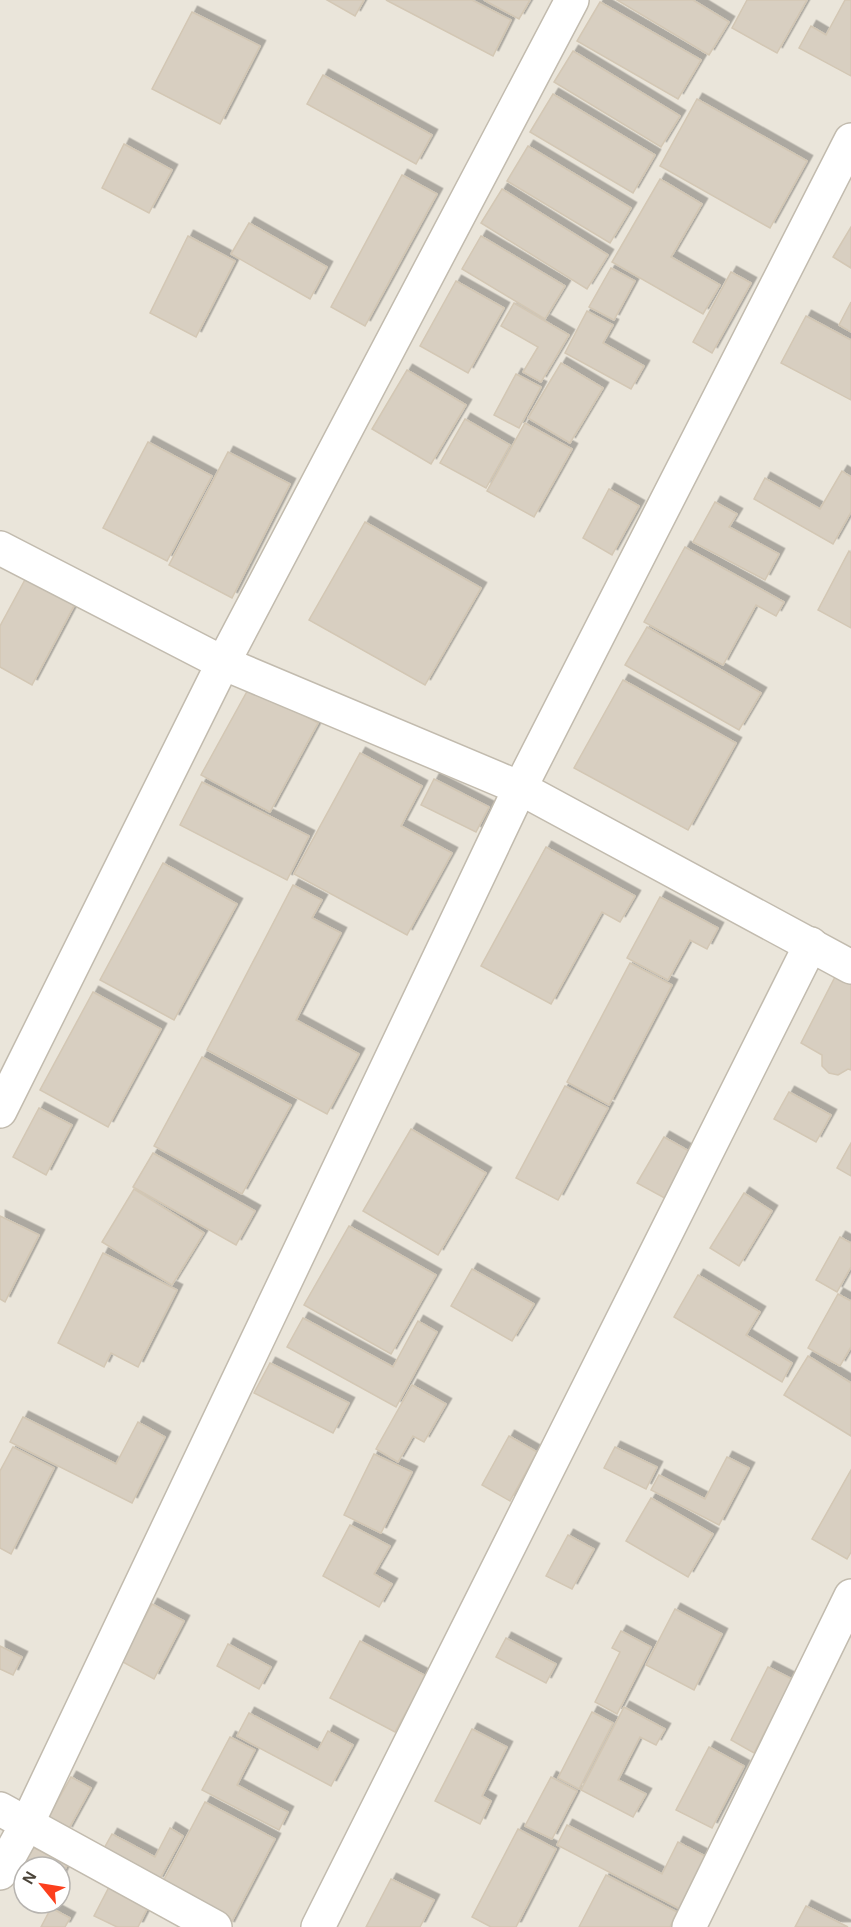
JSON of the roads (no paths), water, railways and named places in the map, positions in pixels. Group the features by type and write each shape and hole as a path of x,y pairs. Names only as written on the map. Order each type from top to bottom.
{"street":[{"path":"0,1111 223,663 572,0"},
{"path":"0,1873 13,1816 520,788 851,140"},
{"path":"0,548 223,663 520,788 851,967"},
{"path":"318,1927 811,944"},
{"path":"689,1927 851,1596"},
{"path":"13,1816 215,1927"}]}
